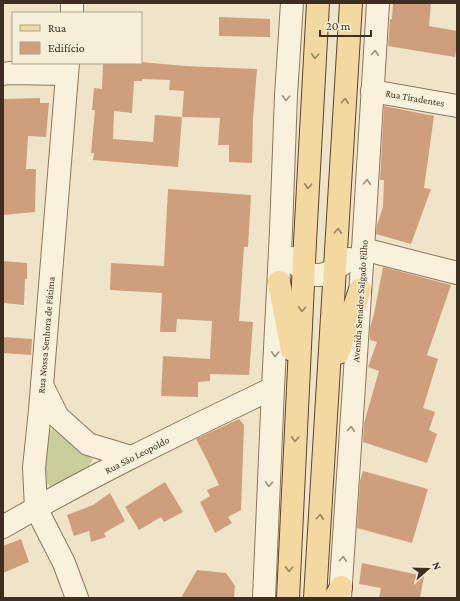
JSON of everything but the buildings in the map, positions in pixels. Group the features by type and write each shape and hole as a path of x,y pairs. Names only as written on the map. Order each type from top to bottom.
{"main road":[{"path":"288,598 318,3"},
{"path":"315,598 351,3"},
{"path":"278,282 298,383"},
{"path":"329,377 360,290"}],"street":[{"path":"264,598 286,95 292,3"},
{"name":"Avenida Senador Salgado Filho","path":"339,594 363,249 378,3"},
{"path":"3,74 68,68"},
{"name":"Rua Nossa Senhora de Fátima","path":"68,68 34,468 36,508 64,563 77,598"},
{"name":"Rua Tiradentes","path":"372,91 457,106"},
{"path":"281,231 290,257 296,265 310,274 318,276 336,270 363,249 457,273"},
{"path":"42,385 58,417 88,444 131,457"},
{"name":"Rua São Leopoldo","path":"3,527 131,457 273,388"}],"green space":[{"path":"54,426 93,459 85,473 55,489 45,483 41,471 46,435"}]}
